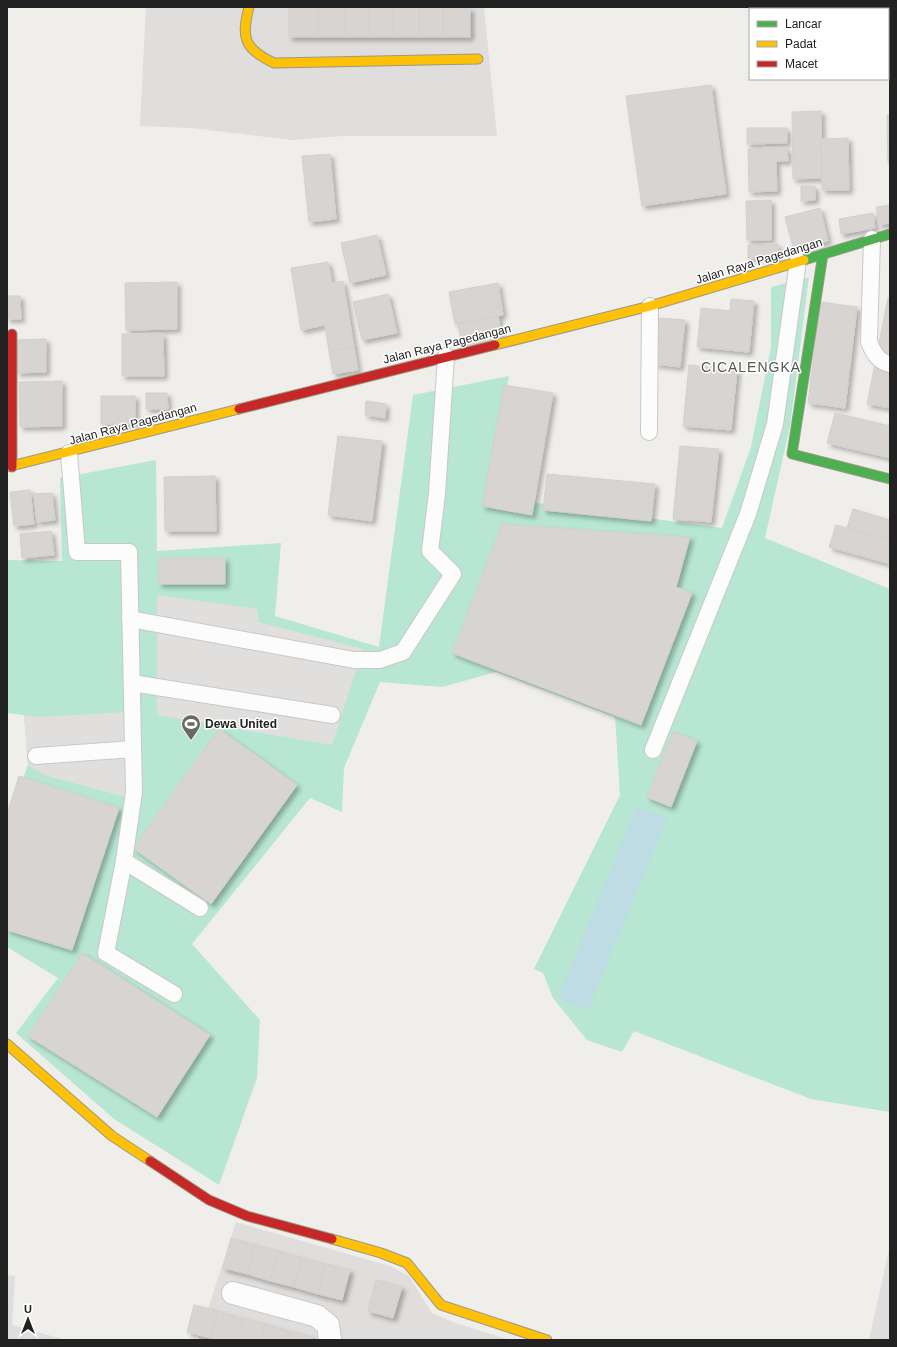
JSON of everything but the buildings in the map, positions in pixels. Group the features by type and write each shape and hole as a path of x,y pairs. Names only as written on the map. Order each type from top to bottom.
{"street":[{"path":"249,7 244,32 247,41 262,59 274,63 478,59"},
{"name":"Jalan Raya Pagedangan","path":"10,467 446,356 650,306 890,234"},
{"path":"823,254 792,454 890,479"},
{"path":"10,467 12,334"},
{"path":"7,1044 112,1136 209,1200 246,1216 381,1253 407,1264 441,1305 547,1340"},
{"path":"233,1293 317,1316 328,1325 330,1340"}],"lane":[{"path":"872,239 869,342 875,355 886,363 890,364"},
{"path":"652,750 748,514 773,431 798,261"},
{"path":"649,432 650,306"},
{"path":"130,619 354,660 380,660 403,652 453,574 430,551 437,494 446,356"},
{"path":"69,453 77,552 129,552 134,792 124,861 106,953 174,994"},
{"path":"132,683 332,715"},
{"path":"36,756 133,749"},
{"path":"124,861 200,908"}],"shaded area":[{"path":"146,7 484,7 497,136 343,136 293,140 191,128 140,126"},
{"path":"757,7 863,7 863,8"},
{"path":"157,595 257,609 259,622 363,649 332,745 157,715"},
{"path":"127,712 125,797 44,775 28,765 24,715 39,717"},
{"path":"236,1222 390,1266 409,1276 432,1313 455,1323 511,1340 198,1340"},
{"path":"890,1245 890,1340 869,1340"},
{"path":"7,1275 15,1276 12,1325 66,1340 7,1340"}],"green space":[{"name":"Dewa United","path":"809,277 790,426 765,538 890,589 890,1112 811,1099 634,1031 622,1052 587,1040 553,998 543,973 534,969 620,795 615,717 496,672 442,687 380,682 344,768 342,812 310,798 192,944 260,1020 257,1078 219,1185 114,1119 16,1033 58,978 7,947 7,821 28,765 24,715 7,713 7,560 62,561 60,478 156,460 157,551 281,543 275,616 379,647 413,395 509,376 486,496 722,528 751,447 771,347 771,287"}],"water":[{"path":"637,806 667,818 588,1010 558,998"}],"traffic: fast":[{"path":"804,260 890,234"},
{"path":"823,254 792,454 890,479"}],"traffic: slow":[{"path":"249,7 245,27 247,41 256,53 274,63 478,59"},
{"path":"495,345 650,306 804,260"},
{"path":"7,467 239,409"},
{"path":"7,1044 112,1136 150,1161"},
{"path":"332,1239 381,1253 407,1263 441,1305 547,1340"}],"traffic: jam":[{"path":"12,334 12,467"},
{"path":"239,409 495,345"},
{"path":"150,1161 209,1200 247,1216 332,1239"}],"place":[{"name":"Dewa United","path":"191,741"}],"district":[{"name":"CICALENGKA","path":"751,367"}]}
